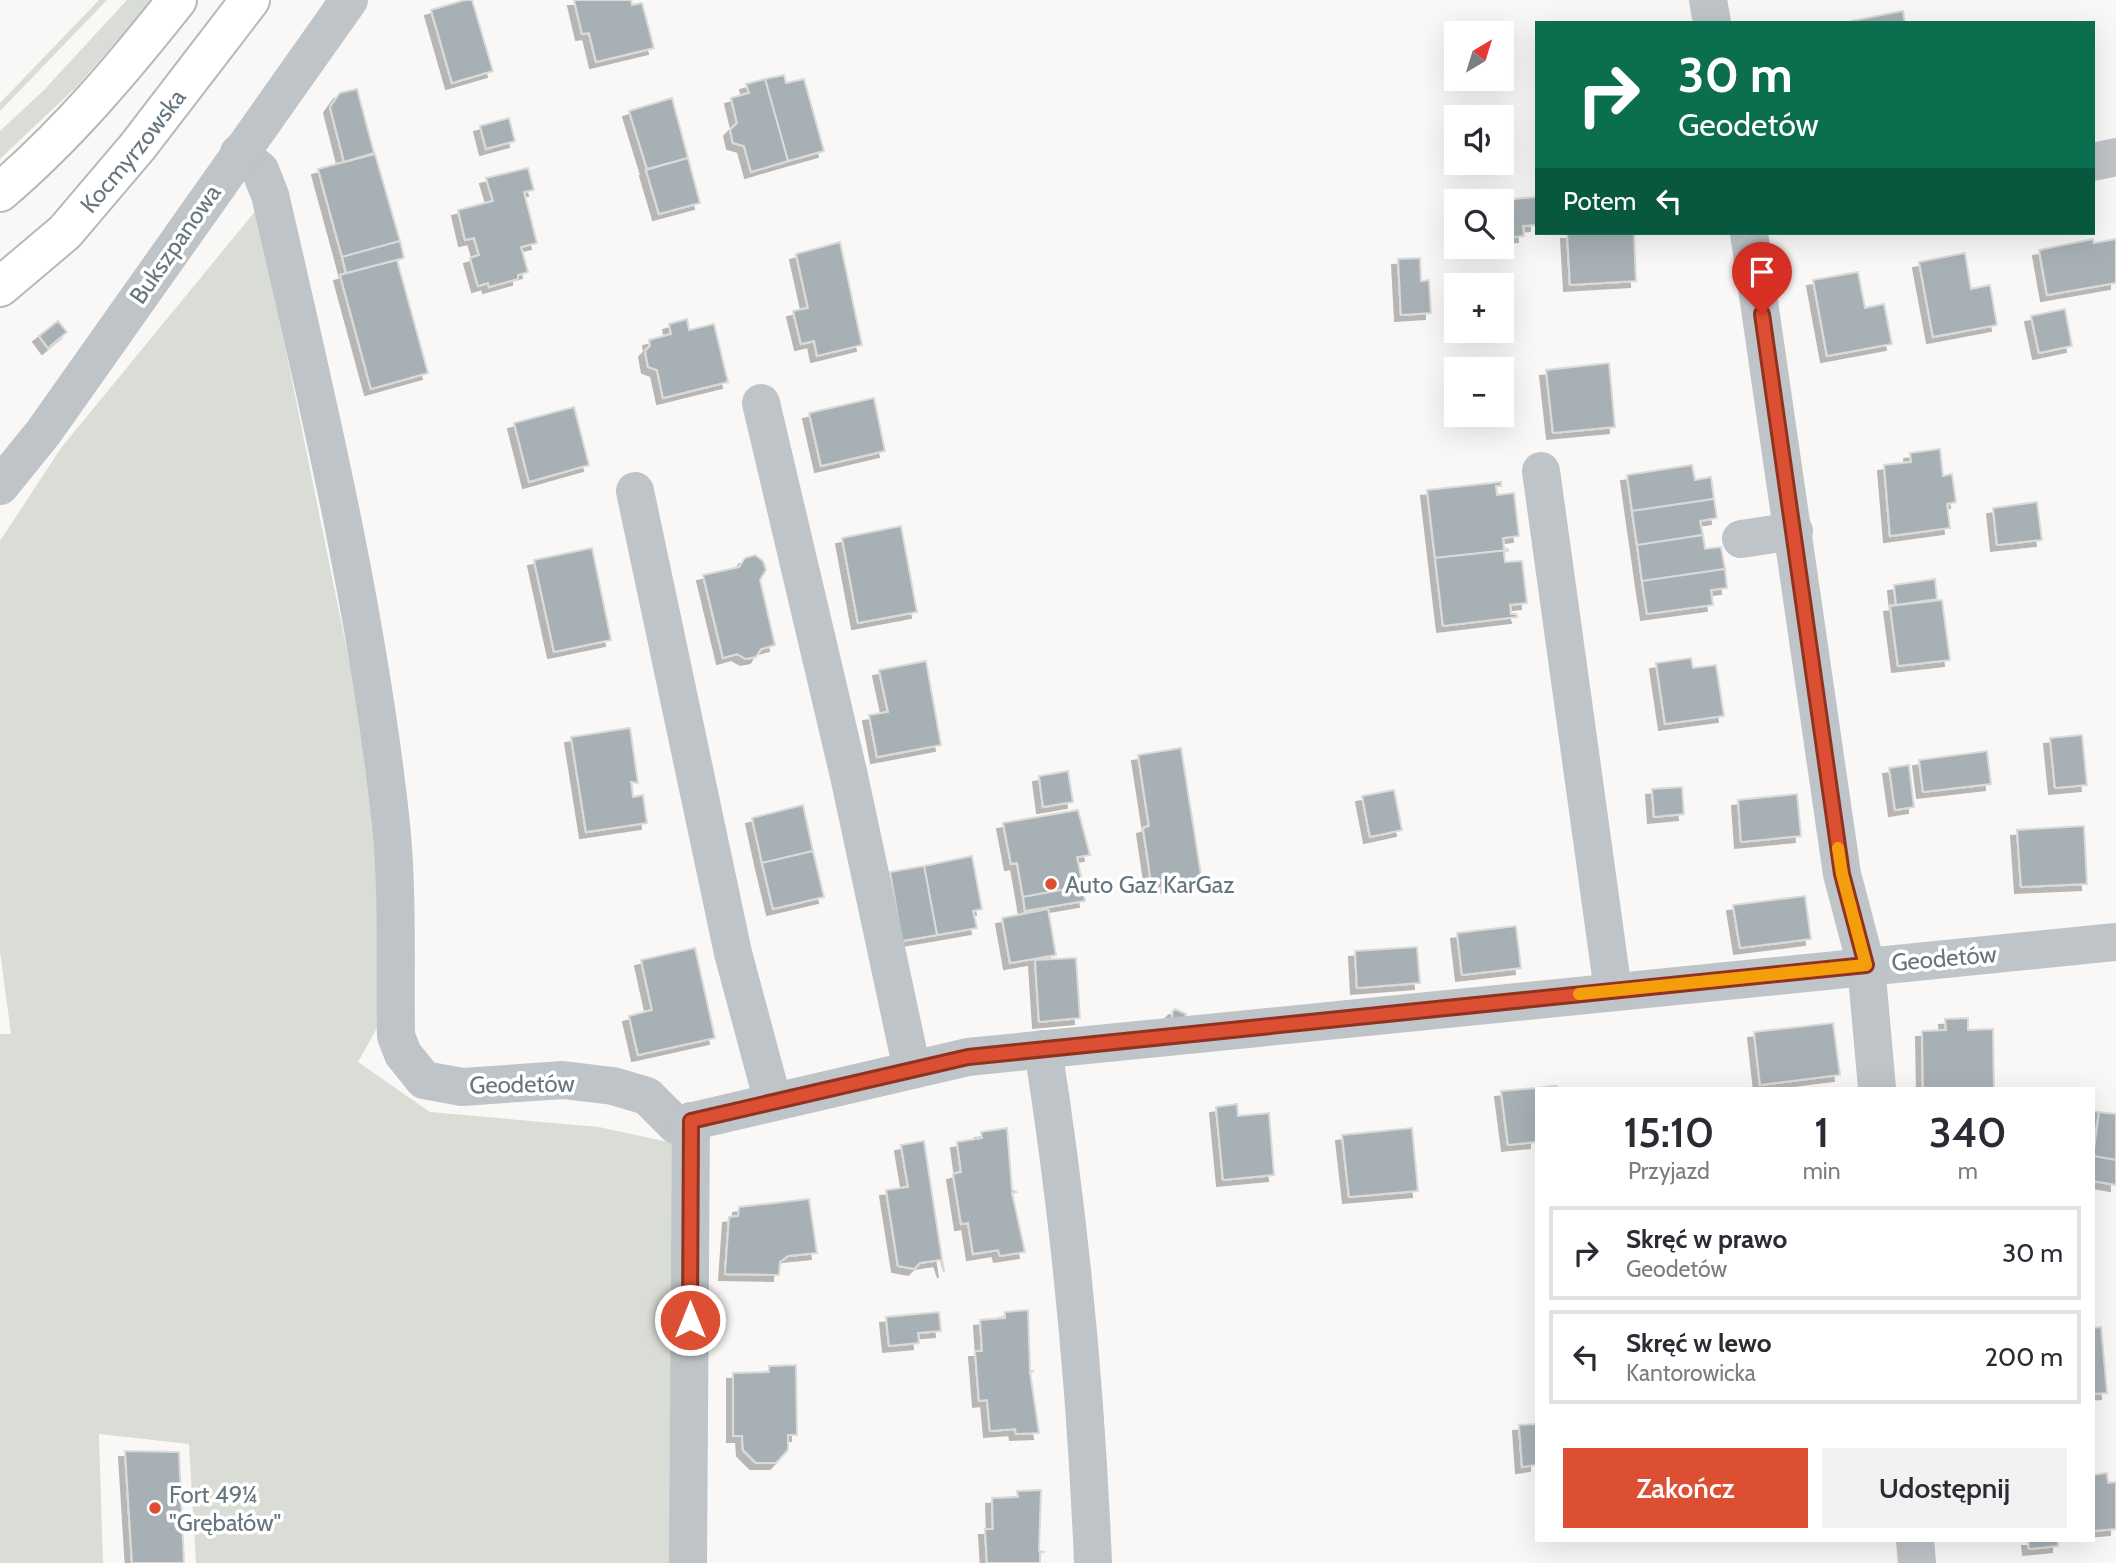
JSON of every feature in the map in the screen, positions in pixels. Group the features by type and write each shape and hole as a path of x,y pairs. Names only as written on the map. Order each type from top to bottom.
{"main road":[{"path":"0,192 58,137 177,0"},
{"name":"Kocmyrzowska","path":"0,288 65,232 138,146 250,0"}],"street":[{"name":"Bukszpanowa","path":"0,486 43,433 349,0"},
{"path":"1708,0 1712,21"},
{"name":"Geodetów","path":"239,153 260,170 270,195 340,498 373,684 391,827 396,1036 403,1054 424,1080 461,1087 563,1080 613,1086 647,1096 676,1125 968,1057 2116,942"},
{"path":"2095,162 2116,157"},
{"path":"1749,235 1842,874 1866,965 1877,1087"},
{"path":"761,403 849,776 912,1070"},
{"path":"1541,471 1613,991"},
{"path":"635,491 733,953 773,1102"},
{"path":"1741,539 1794,531"},
{"path":"1043,1049 1080,1331 1093,1563"},
{"path":"688,1563 691,1121"},
{"path":"1915,1542 1917,1563"}],"shaded area":[{"path":"99,0 107,0 0,111 0,103"},
{"path":"127,0 153,0 77,86 0,159 0,131 43,91"},
{"path":"257,209 371,768 386,1012 358,1062 430,1112 599,1127 682,1145 679,1563 196,1563 189,1444 99,1434 103,1563 0,1563 0,1034 11,1034 0,951 0,541 61,448"}],"building":[{"path":"472,0 493,71 452,83 431,10"},
{"path":"574,0 631,0 632,5 642,3 654,48 596,62 589,33 582,34"},
{"path":"1903,11 1905,21 1851,21"},
{"path":"784,75 786,83 804,79 824,151 788,161 765,79"},
{"path":"765,79 788,161 751,172 744,146 733,143 730,130 737,123 731,98 749,93 746,84"},
{"path":"357,89 374,153 344,162 330,107 340,93"},
{"path":"672,98 688,158 647,169 629,111"},
{"path":"509,118 515,141 486,149 480,126"},
{"path":"375,154 400,241 342,257 318,169"},
{"path":"688,158 700,203 659,214 646,170"},
{"path":"528,168 534,190 524,192 537,243 521,247 528,272 518,275 518,279 489,287 488,283 478,286 470,258 479,255 474,238 465,240 458,210 493,201 486,178"},
{"path":"1535,197 1535,225 1523,226 1524,236 1514,237 1514,199"},
{"path":"1567,235 1634,235 1636,281 1570,285"},
{"path":"2093,239 2094,243 2116,239 2116,283 2047,295 2039,250"},
{"path":"400,241 404,258 346,273 342,257"},
{"path":"840,242 862,345 817,356 814,341 801,344 793,311 808,308 796,254"},
{"path":"1965,253 1971,289 1990,285 1997,325 1933,337 1919,262"},
{"path":"1420,258 1421,281 1429,280 1431,313 1401,315 1398,259"},
{"path":"397,260 428,373 371,389 340,275"},
{"path":"1858,272 1865,308 1884,304 1892,344 1827,356 1813,280"},
{"path":"2065,309 2072,346 2039,353 2031,316"},
{"path":"687,319 689,330 714,324 728,382 663,398 657,370 648,367 645,351 650,346 649,340 671,334 669,324"},
{"path":"58,321 67,332 48,348 39,336"},
{"path":"1609,363 1615,427 1553,433 1546,370"},
{"path":"874,398 885,451 821,466 809,413"},
{"path":"574,407 589,465 529,482 514,423"},
{"path":"1940,449 1943,476 1952,474 1956,502 1947,504 1950,528 1890,536 1884,465 1911,462 1910,453"},
{"path":"1692,465 1695,480 1711,477 1714,499 1632,511 1627,475"},
{"path":"1501,482 1501,486 1496,486 1497,495 1514,493 1519,536 1503,538 1504,548 1509,550 1435,558 1427,490"},
{"path":"1714,499 1717,518 1700,521 1703,535 1637,545 1632,511"},
{"path":"2037,502 2042,540 1997,545 1993,508"},
{"path":"901,526 917,612 858,623 842,538"},
{"path":"1703,535 1705,549 1721,547 1725,569 1642,581 1637,545"},
{"path":"592,548 611,640 554,652 534,560"},
{"path":"1509,550 1504,552 1505,562 1522,561 1527,603 1510,605 1511,614 1516,614 1517,617 1443,626 1435,558"},
{"path":"755,555 763,561 766,570 760,580 775,645 761,649 756,657 746,659 737,654 723,658 703,575 739,567 745,558"},
{"path":"1725,569 1727,588 1711,590 1713,605 1647,614 1642,581"},
{"path":"1935,579 1937,599 1896,605 1894,585"},
{"path":"1942,600 1950,660 1898,666 1890,606"},
{"path":"1691,658 1693,668 1716,665 1724,716 1665,724 1656,663"},
{"path":"926,661 941,745 877,757 869,715 888,712 879,670"},
{"path":"630,728 638,783 631,782 633,797 643,795 647,823 586,832 571,737"},
{"path":"2082,735 2087,785 2055,788 2050,738"},
{"path":"1181,748 1202,881 1152,889 1143,828 1149,826 1138,755"},
{"path":"1987,751 1991,784 1923,792 1919,760"},
{"path":"1909,765 1914,807 1895,810 1889,768"},
{"path":"1068,771 1073,802 1043,807 1039,776"},
{"path":"1682,787 1684,814 1654,817 1652,789"},
{"path":"1394,790 1402,830 1370,837 1362,796"},
{"path":"1797,794 1801,836 1741,842 1738,800"},
{"path":"803,805 813,851 762,863 752,818"},
{"path":"1078,810 1090,855 1077,857 1083,886 1023,897 1017,863 1011,864 1003,823"},
{"path":"2084,826 2087,884 2021,887 2017,830"},
{"path":"813,851 824,897 773,909 762,863"},
{"path":"972,856 982,909 973,911 977,928 937,935 924,866"},
{"path":"924,866 937,935 902,941 890,872"},
{"path":"1083,886 1085,901 1025,911 1023,897"},
{"path":"1805,896 1811,939 1740,948 1733,905"},
{"path":"1048,909 1056,955 1010,963 1002,918"},
{"path":"1516,926 1521,968 1462,975 1457,933"},
{"path":"1417,947 1420,983 1357,988 1355,951"},
{"path":"695,948 715,1038 638,1055 629,1016 652,1010 641,960"},
{"path":"1076,958 1080,1018 1039,1022 1035,960"},
{"path":"1175,1009 1186,1014 1183,1022 1173,1022 1172,1012"},
{"path":"1968,1018 1968,1030 1993,1029 1994,1087 1923,1087 1922,1031 1946,1030 1945,1019"},
{"path":"1833,1023 1840,1075 1760,1085 1754,1032"},
{"path":"1535,1088 1535,1142 1508,1145 1501,1091"},
{"path":"1237,1104 1238,1116 1269,1113 1274,1175 1223,1180 1216,1107"},
{"path":"2095,1111 2099,1112 2095,1135"},
{"path":"2099,1112 2116,1114 2116,1160 2095,1156"},
{"path":"1007,1128 1012,1190 1016,1192 1012,1193 1025,1252 1000,1256 998,1250 973,1254 968,1223 961,1224 953,1174 961,1172 957,1142 982,1138 981,1132"},
{"path":"1412,1128 1418,1191 1349,1197 1342,1135"},
{"path":"924,1141 944,1272 940,1260 920,1263 914,1269 898,1266 886,1190 908,1187 901,1145"},
{"path":"2095,1156 2116,1160 2116,1185 2095,1181"},
{"path":"809,1199 817,1253 788,1256 780,1262 779,1275 725,1274 729,1217 738,1216 739,1207"},
{"path":"1028,1310 1030,1371 1034,1371 1030,1372 1039,1433 1016,1434 1015,1429 990,1431 987,1400 979,1401 975,1351 982,1351 980,1320 1005,1318 1005,1312"},
{"path":"939,1312 941,1331 918,1333 919,1343 889,1346 886,1317"},
{"path":"2101,1327 2107,1393 2095,1394 2095,1328"},
{"path":"796,1365 797,1435 788,1435 788,1450 776,1463 756,1463 743,1450 742,1436 733,1436 733,1373 769,1372 769,1366"},
{"path":"1535,1424 1535,1465 1522,1467 1519,1425"},
{"name":"Fort 49¼ \"Grębałów\"","path":"125,1451 179,1452 184,1563 132,1563"},
{"path":"2107,1473 2108,1483 2116,1482 2116,1529 2095,1531 2095,1475"},
{"path":"1041,1490 1039,1551 1043,1552 1040,1553 1040,1563 987,1563 985,1529 993,1529 992,1498 1018,1497 1017,1491"},
{"path":"2028,1542 2058,1542 2058,1546 2029,1549"}],"slow traffic":[{"path":"1579,994 1866,965 1842,874 1838,848"}],"place":[{"name":"Auto Gaz KarGaz","path":"1051,884"},
{"name":"Fort 49¼ \"Grębałów\"","path":"155,1508"}],"route":[{"path":"690,1320 691,1121 968,1057 1866,965 1842,874 1762,314"}]}
